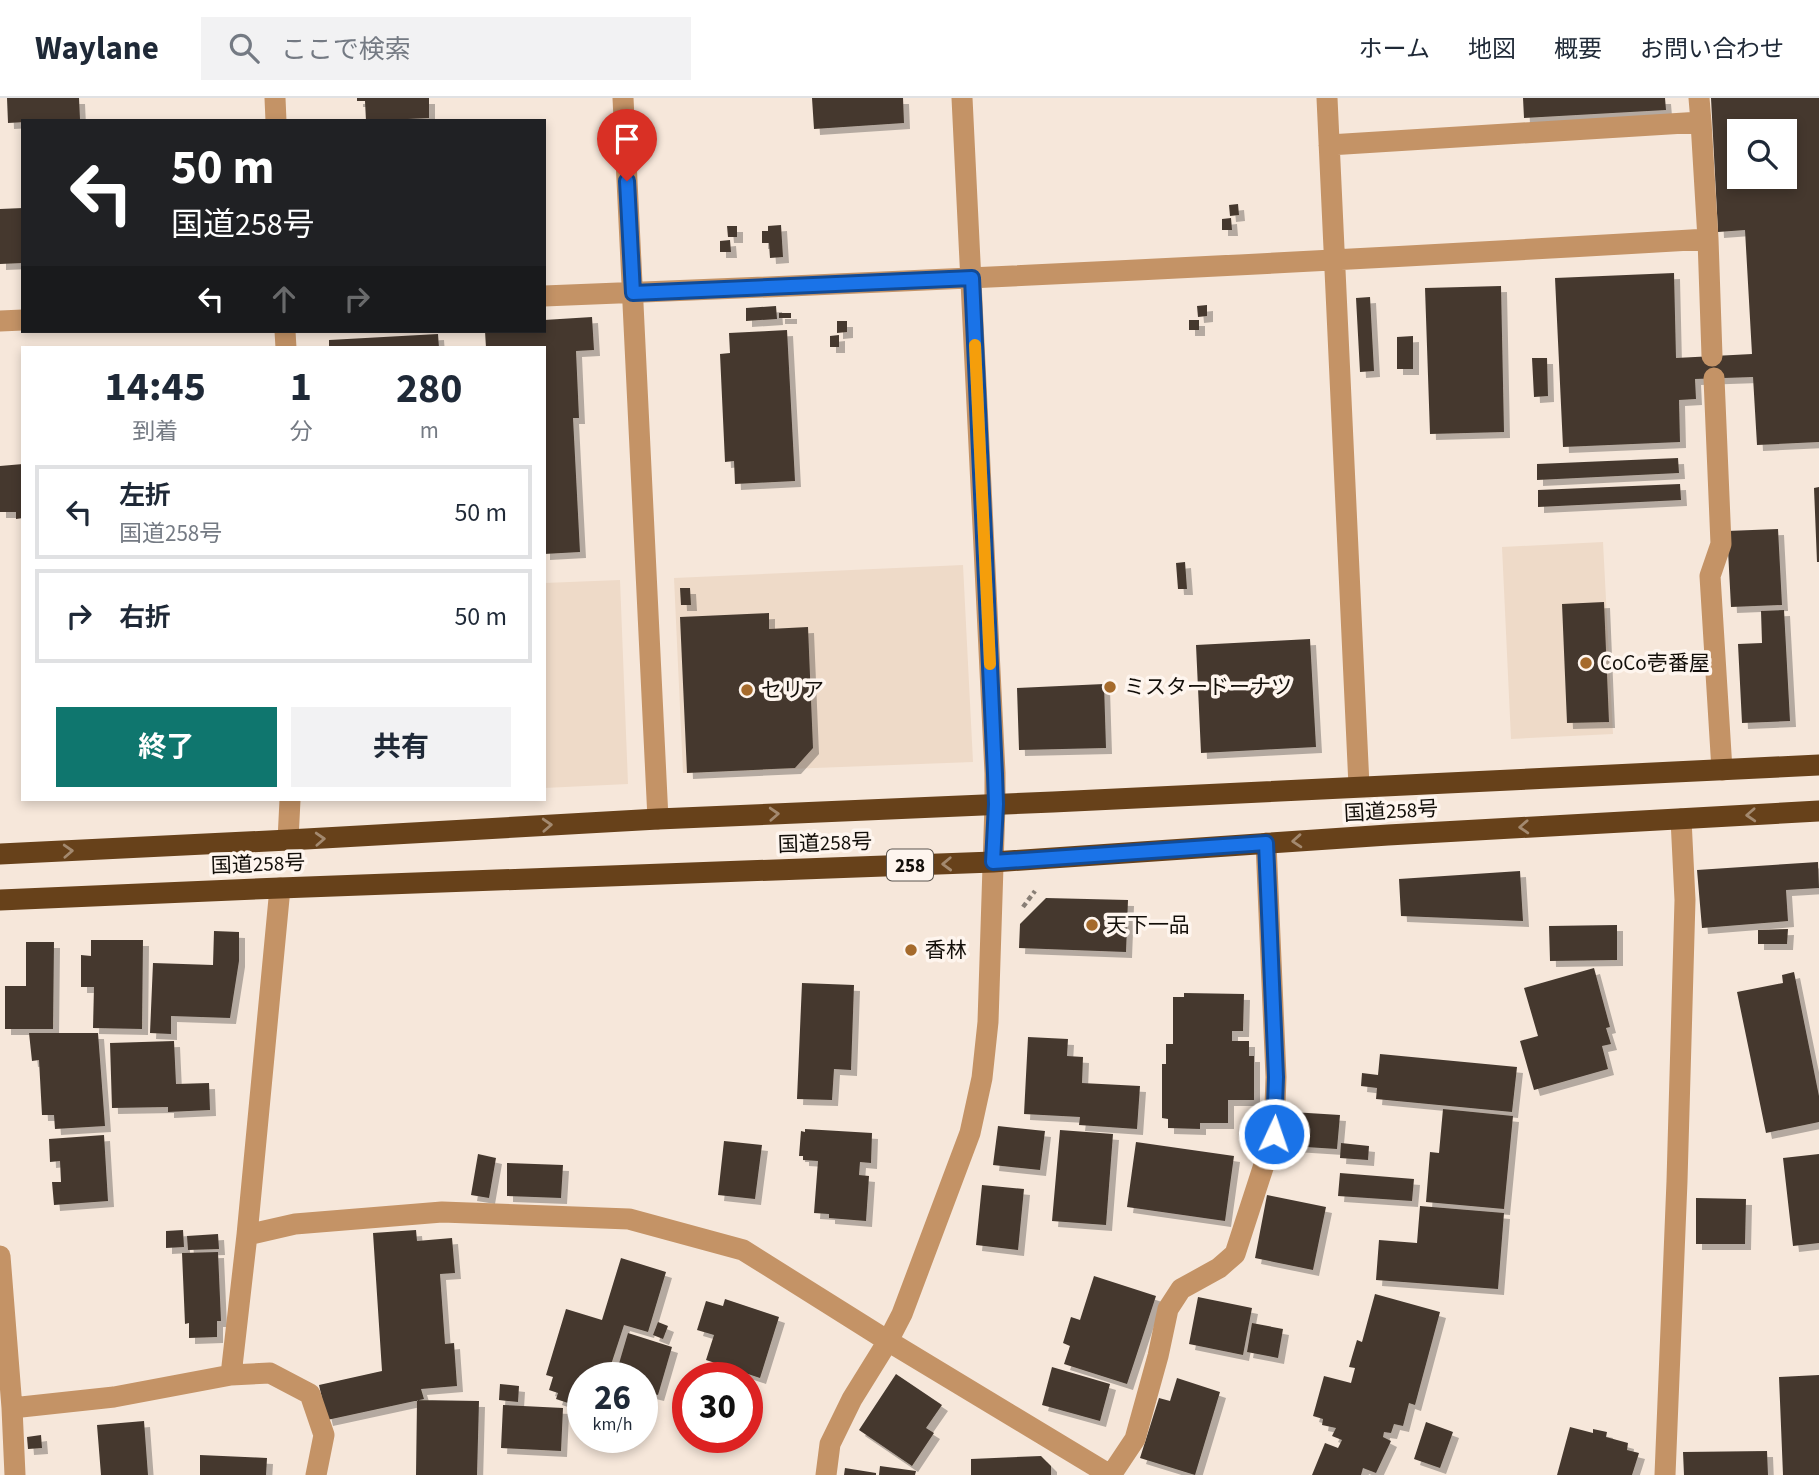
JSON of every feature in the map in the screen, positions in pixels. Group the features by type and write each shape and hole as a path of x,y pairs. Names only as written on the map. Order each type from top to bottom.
{"highway":[{"name":"国道258号","path":"0,854 288,841 658,819 1819,765"},
{"name":"国道258号","path":"0,900 993,862 1266,843 1819,811"}],"street":[{"path":"275,98 276,119"},
{"path":"623,98 658,819"},
{"path":"826,1475 830,1444 852,1399 902,1314 970,1133 982,1078 988,1021 996,804 962,98"},
{"path":"1327,98 1359,786"},
{"path":"1699,98 1712,356"},
{"path":"1329,145 1701,122"},
{"path":"546,296 1335,261 1708,239"},
{"path":"0,321 21,320"},
{"path":"1714,378 1721,544 1710,576 1722,770"},
{"path":"288,841 290,801"},
{"path":"1665,1475 1685,900 1681,819"},
{"path":"247,1235 295,1224 442,1212 629,1219 743,1250 1111,1475 1135,1439 1168,1309 1181,1289 1219,1268 1235,1254 1274,1134 1276,1077 1266,843"},
{"path":"231,1376 280,888"},
{"path":"0,1256 12,1408 6,1437 15,1475"},
{"path":"12,1408 114,1397 231,1376 270,1373 310,1394 324,1435 316,1475"}],"shaded area":[{"path":"1603,542 1613,734 1511,739 1502,547"},
{"path":"963,565 973,762 683,773 674,578"},
{"path":"620,580 628,784 546,788 546,583"}],"building":[{"path":"7,98 79,98 80,119 21,119 21,122 8,123"},
{"path":"357,98 429,98 429,118 366,119 365,101 357,101"},
{"path":"812,98 903,98 904,123 814,129"},
{"path":"1523,98 1665,98 1666,110 1524,118"},
{"path":"1711,98 1819,98 1819,442 1757,445 1753,377 1695,379 1696,399 1679,400 1680,442 1563,447 1555,278 1674,273 1676,358 1752,354 1745,230 1718,232"},
{"path":"1238,204 1239,215 1230,216 1229,205"},
{"path":"21,208 21,263 0,264 0,209"},
{"path":"1231,218 1232,230 1222,230 1222,219"},
{"path":"781,225 783,257 770,258 769,243 762,243 762,231 768,231 768,226"},
{"path":"727,226 737,226 737,237 728,237"},
{"path":"730,240 731,252 720,252 720,241"},
{"path":"1501,286 1504,432 1430,434 1425,288"},
{"path":"1370,297 1374,371 1360,372 1356,298"},
{"path":"1207,305 1207,316 1198,317 1197,306"},
{"path":"776,306 777,319 746,321 746,308"},
{"path":"779,313 791,313 791,318 779,318"},
{"path":"592,317 594,350 576,351 579,418 573,418 580,552 546,554 546,346 486,346 485,333 546,333 546,320"},
{"path":"1189,320 1199,320 1199,330 1189,330"},
{"path":"837,321 847,321 847,332 837,333"},
{"path":"787,330 795,481 735,484 734,461 725,462 720,354 730,353 729,333"},
{"path":"438,334 439,346 329,346 329,340"},
{"path":"839,335 839,347 830,347 830,336"},
{"path":"1413,336 1413,369 1397,369 1397,337"},
{"path":"1532,358 1547,358 1548,396 1534,397"},
{"path":"1678,458 1679,473 1537,480 1537,464"},
{"path":"21,464 21,518 16,519 16,512 0,512 0,466"},
{"path":"1680,484 1681,500 1538,507 1538,490"},
{"path":"1819,487 1819,562 1817,562 1814,488"},
{"path":"1778,529 1782,605 1731,607 1727,531"},
{"path":"1185,562 1187,589 1178,589 1176,563"},
{"path":"680,588 690,588 691,605 681,605"},
{"name":"CoCo壱番屋","path":"1604,602 1609,722 1567,723 1562,604"},
{"path":"1784,610 1790,721 1742,723 1738,644 1762,643 1761,611"},
{"name":"セリア","path":"769,613 769,629 808,627 813,748 795,768 687,773 680,617"},
{"path":"1310,639 1316,747 1201,753 1196,645"},
{"path":"1104,684 1106,748 1019,750 1017,688"},
{"path":"1818,862 1819,888 1786,890 1788,921 1702,928 1697,870"},
{"path":"1520,871 1523,921 1401,916 1399,879"},
{"path":"1046,898 1128,900 1126,952 1019,948 1020,924"},
{"path":"1617,925 1617,960 1550,961 1549,926"},
{"path":"1788,929 1787,944 1758,944 1758,930"},
{"path":"214,931 239,932 239,961 230,1018 171,1016 171,1034 150,1033 153,963 213,965"},
{"path":"91,940 143,940 142,1029 93,1028 94,987 81,987 81,955 91,956"},
{"path":"26,942 54,942 53,1029 5,1029 5,986 26,986"},
{"path":"1594,968 1610,1027 1606,1028 1611,1044 1602,1046 1608,1069 1534,1090 1520,1041 1538,1036 1524,988"},
{"path":"1794,972 1819,1096 1819,1122 1766,1133 1737,992 1783,983 1782,975"},
{"path":"802,983 854,985 851,1070 834,1069 832,1100 797,1099"},
{"path":"1184,993 1244,994 1243,1031 1232,1031 1232,1041 1249,1041 1249,1056 1254,1056 1254,1100 1228,1100 1228,1123 1200,1123 1200,1129 1168,1128 1168,1119 1162,1118 1162,1064 1166,1064 1166,1044 1173,1044 1173,997 1184,997"},
{"path":"29,1033 98,1033 105,1126 55,1129 54,1115 42,1115 39,1060 32,1061"},
{"path":"1028,1037 1068,1039 1067,1056 1083,1057 1082,1083 1140,1086 1137,1129 1079,1125 1080,1117 1024,1114"},
{"path":"174,1041 176,1084 209,1083 210,1110 168,1112 168,1107 112,1108 110,1043"},
{"path":"1380,1054 1517,1067 1512,1112 1376,1099 1377,1088 1361,1086 1362,1073 1378,1075"},
{"path":"1443,1109 1513,1116 1504,1209 1426,1202 1430,1152 1439,1153"},
{"path":"1292,1112 1340,1115 1337,1149 1290,1146"},
{"path":"998,1126 1045,1131 1040,1170 993,1165"},
{"path":"805,1129 872,1133 871,1163 860,1162 859,1175 869,1176 866,1221 829,1218 829,1214 814,1213 818,1161 803,1160 803,1156 799,1156 801,1131 805,1132"},
{"path":"1060,1130 1113,1134 1106,1225 1052,1221"},
{"path":"104,1135 108,1201 54,1205 52,1182 61,1182 60,1161 50,1162 49,1139"},
{"path":"724,1141 762,1145 755,1199 718,1195"},
{"path":"1136,1142 1234,1156 1225,1221 1127,1207"},
{"path":"1341,1143 1369,1146 1368,1160 1340,1158"},
{"path":"478,1154 496,1158 489,1198 471,1195"},
{"path":"1819,1154 1819,1243 1793,1246 1783,1158"},
{"path":"507,1163 563,1165 561,1198 507,1196"},
{"path":"1340,1173 1414,1179 1412,1201 1338,1196"},
{"path":"982,1185 1024,1189 1018,1250 976,1245"},
{"path":"1267,1195 1326,1207 1313,1270 1255,1258"},
{"path":"1696,1198 1746,1199 1745,1244 1696,1244"},
{"path":"1420,1206 1504,1213 1498,1289 1376,1280 1379,1240 1417,1243"},
{"path":"183,1230 184,1247 166,1248 166,1231"},
{"path":"416,1230 417,1241 452,1238 455,1273 440,1274 445,1344 454,1343 457,1386 421,1389 424,1399 327,1420 319,1385 382,1371 373,1233"},
{"path":"218,1234 219,1249 188,1250 187,1236"},
{"path":"218,1252 221,1321 217,1321 217,1337 189,1338 189,1323 185,1324 182,1253"},
{"path":"621,1258 666,1272 648,1332 624,1325 612,1362 567,1362 567,1403 556,1399 558,1393 549,1390 553,1377 546,1375 566,1309 602,1320"},
{"path":"1094,1276 1156,1296 1127,1384 1064,1364 1070,1346 1063,1343 1071,1317 1080,1320"},
{"path":"1375,1294 1440,1312 1415,1405 1409,1403 1403,1426 1394,1424 1391,1433 1384,1432 1383,1437 1391,1441 1376,1473 1363,1468 1361,1475 1312,1475 1325,1443 1338,1448 1342,1440 1332,1436 1336,1428 1322,1425 1323,1419 1313,1416 1324,1376 1351,1383 1355,1368 1349,1367 1357,1340 1362,1342"},
{"path":"1198,1297 1252,1308 1243,1355 1189,1344"},
{"path":"725,1299 779,1317 763,1368 763,1362 706,1360 714,1335 697,1330 706,1301 723,1306"},
{"path":"658,1322 668,1326 663,1339 653,1335"},
{"path":"1252,1323 1283,1329 1278,1358 1247,1352"},
{"path":"628,1333 672,1347 658,1395 658,1362 619,1362"},
{"path":"1052,1367 1110,1384 1100,1421 1042,1405"},
{"path":"896,1374 942,1405 926,1428 934,1433 912,1466 859,1430"},
{"path":"1819,1375 1819,1475 1783,1475 1779,1377"},
{"path":"1177,1378 1220,1392 1195,1475 1140,1458 1159,1398 1170,1401"},
{"path":"500,1384 519,1386 518,1402 499,1400"},
{"path":"417,1400 479,1401 477,1475 416,1475"},
{"path":"503,1405 563,1408 561,1451 501,1448"},
{"path":"144,1421 148,1475 101,1475 97,1425"},
{"path":"1426,1422 1453,1432 1440,1468 1414,1459"},
{"path":"1570,1427 1593,1433 1593,1429 1607,1432 1606,1437 1628,1443 1627,1450 1639,1453 1632,1475 1557,1475"},
{"path":"41,1435 42,1448 28,1449 27,1437"},
{"path":"1767,1451 1768,1475 1684,1475 1683,1452"},
{"path":"200,1455 267,1458 266,1475 200,1475"},
{"path":"1041,1456 1051,1466 1051,1475 971,1475 971,1459"},
{"path":"880,1466 916,1471 915,1475 879,1475"},
{"path":"845,1468 876,1473 876,1475 844,1475"}],"slow traffic":[{"path":"975,345 990,664"}],"place":[{"name":"CoCo壱番屋","path":"1586,663"},
{"name":"ミスタードーナツ","path":"1110,687"},
{"name":"セリア","path":"747,690"},
{"name":"天下一品","path":"1092,925"},
{"name":"香林","path":"911,950"}],"route":[{"path":"627,181 633,293 972,278 995,774 993,862 1266,843 1276,1077 1274,1134"}]}
